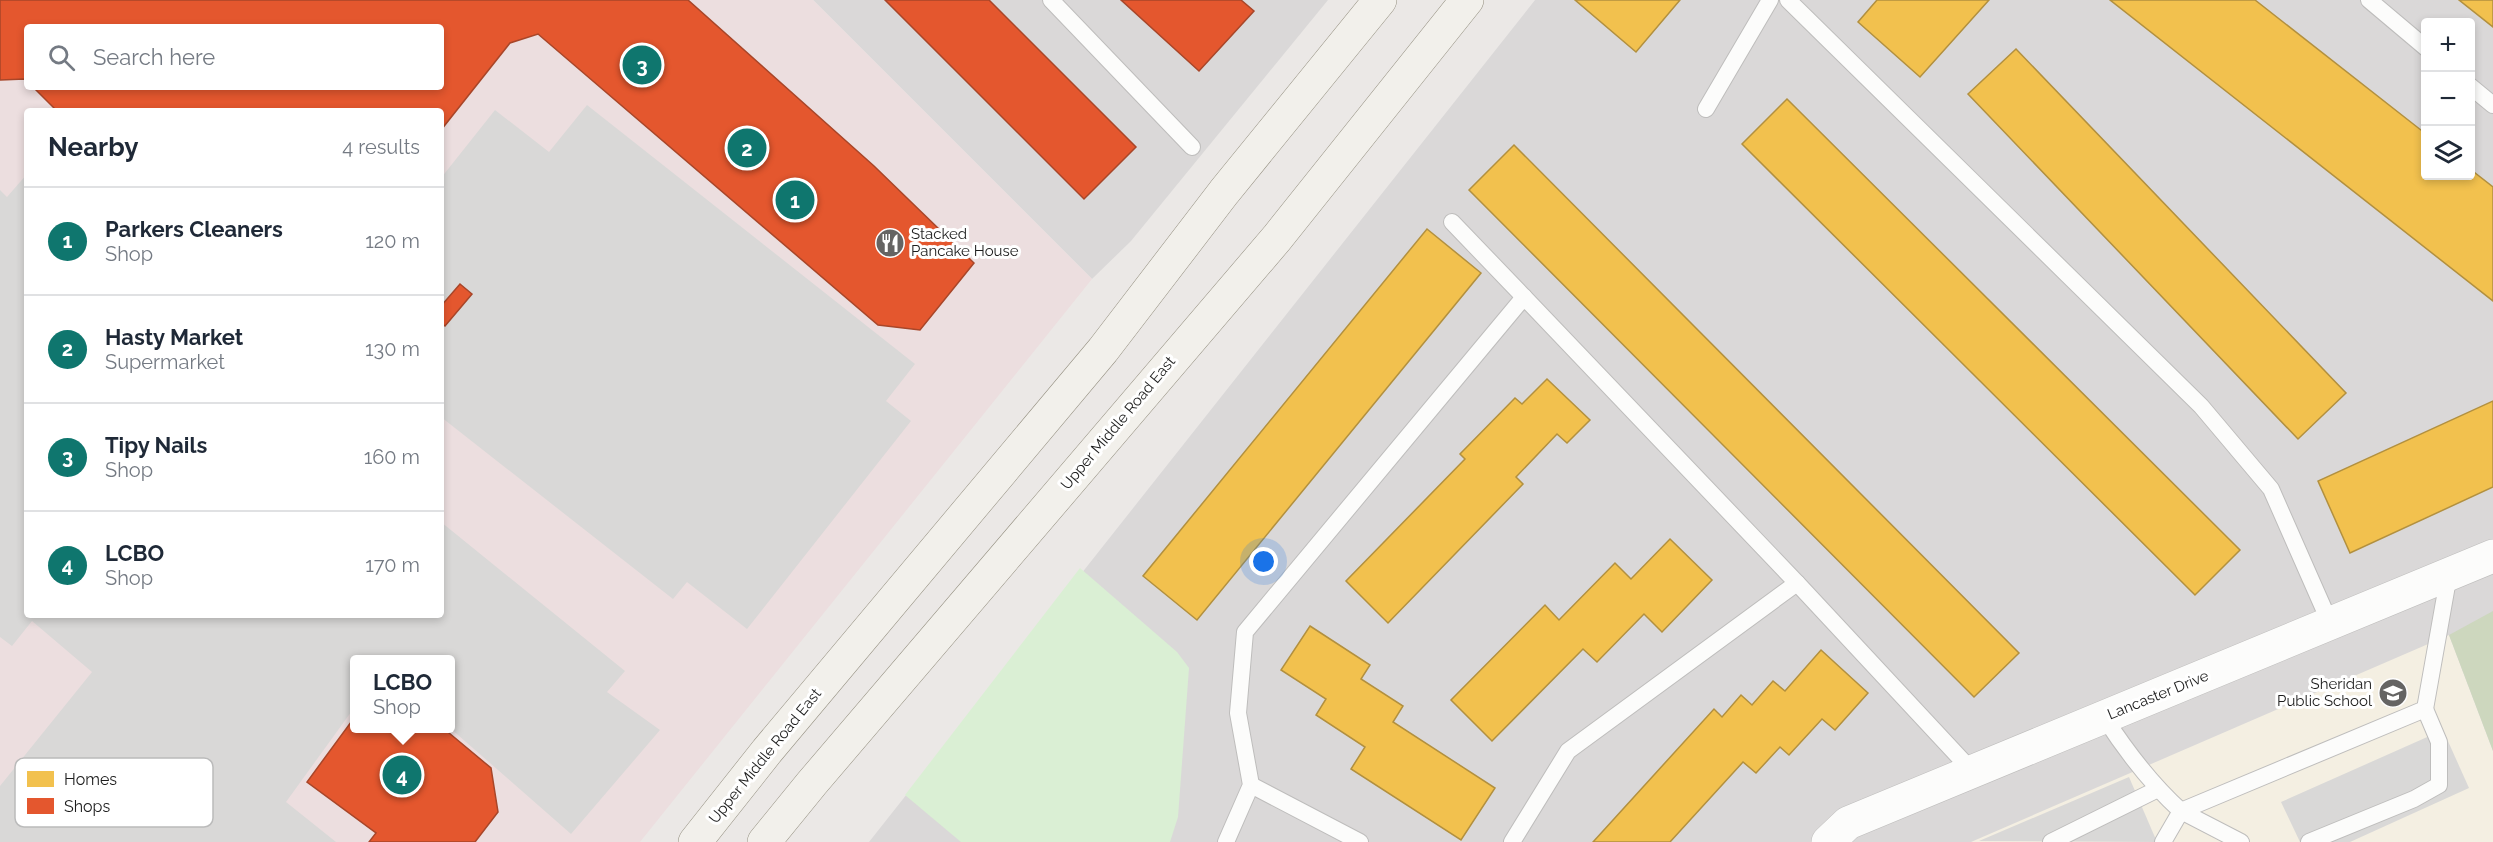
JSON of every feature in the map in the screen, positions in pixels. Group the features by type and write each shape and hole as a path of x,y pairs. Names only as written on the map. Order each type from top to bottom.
{"main road":[{"name":"Upper Middle Road East","path":"695,842 774,742 1103,350 1224,192 1380,0"},
{"name":"Upper Middle Road East","path":"764,842 1277,237 1467,0"}],"street":[{"name":"Lancaster Drive","path":"1828,842 1848,823 2493,556"}],"lane":[{"path":"1051,0 1192,147"},
{"path":"1706,109 1770,0"},
{"path":"1788,0 2201,406 2271,489 2330,623"},
{"path":"2369,0 2421,44"},
{"path":"2475,90 2493,105"},
{"path":"1452,222 1797,583 1973,772"},
{"path":"1226,842 1251,785 1238,713 1245,632 1524,297"},
{"path":"2309,842 2414,799 2439,785 2439,742 2425,709 2450,574"},
{"path":"1512,842 1569,751 1797,583"},
{"path":"2163,842 2181,811 2425,709"},
{"path":"2103,717 2158,789 2181,811 2241,842"},
{"path":"1251,785 1360,842"},
{"path":"2051,842 2158,789"}],"shaded area":[{"path":"0,0 813,0 1092,279 640,842 0,842"},
{"path":"813,0 1328,0 1131,241 1092,279"},
{"path":"1535,0 2493,0 2493,842 869,842"},
{"path":"587,105 915,364 886,401 911,421 747,629 687,582 673,599 444,419 444,174 495,110 549,152"},
{"path":"24,177 24,618 444,618 444,524 625,671 607,692 660,730 571,834 455,732 455,655 350,655 350,714 286,802 336,842 0,842 0,786 15,767 15,827 213,827 213,758 23,758 92,672 32,621 12,646 0,637 0,190 7,197"},
{"name":"Sheridan Public School","path":"2449,635 2493,751 2493,842 1971,842"},
{"path":"2443,730 2469,788 2350,842 2300,842 2281,802"},
{"path":"2129,777 2157,842 1979,841"}],"green space":[{"path":"1080,568 1177,652 1189,668 1178,817 1170,842 961,842 905,795"},
{"path":"2493,611 2493,751 2449,635"}],"building: Homes":[{"path":"1575,0 1680,0 1636,52"},
{"path":"1877,0 1989,0 1920,77 1858,22"},
{"path":"2110,0 2255,0 2421,130 2421,180 2475,180 2475,173 2493,187 2493,301"},
{"path":"2459,0 2493,0 2493,27"},
{"path":"2016,49 2346,393 2298,439 1968,94"},
{"path":"1787,99 2240,550 2195,595 1742,144"},
{"path":"1514,145 2019,653 1974,697 1469,190"},
{"path":"1427,229 1481,273 1197,620 1143,576"},
{"path":"1547,379 1590,420 1567,443 1557,434 1516,477 1523,484 1388,623 1346,581 1465,459 1460,454 1515,398 1522,404"},
{"path":"2493,401 2493,487 2350,553 2318,481"},
{"path":"1670,539 1712,580 1662,632 1644,614 1597,662 1583,649 1492,741 1451,700 1545,605 1559,620 1615,563 1631,579"},
{"path":"1310,626 1370,665 1361,679 1403,706 1393,722 1495,788 1461,840 1351,769 1365,747 1316,715 1326,699 1281,670"},
{"path":"1821,650 1868,693 1835,730 1822,719 1789,755 1780,747 1756,773 1743,762 1670,842 1593,842 1714,709 1722,717 1741,695 1752,705 1773,681 1785,691"}],"building: Shops":[{"path":"0,0 688,0 874,166 974,263 920,330 878,325 538,34 510,43 444,126 444,108 54,108 36,90 444,90 444,24 24,24 24,79 0,80"},
{"path":"885,0 989,0 1136,147 1084,199"},
{"path":"1121,0 1241,0 1254,11 1199,71"},
{"path":"460,284 472,294 445,326 444,303"},
{"path":"350,723 350,733 449,733 491,768 498,812 475,842 369,842 376,833 307,782"}],"place":[{"name":"Tipy Nails","path":"642,65"},
{"name":"Hasty Market","path":"747,148"},
{"name":"Parkers Cleaners","path":"795,200"},
{"name":"Stacked Pancake House","path":"890,243"},
{"name":"Sheridan Public School","path":"2393,693"},
{"name":"LCBO","path":"402,775"}]}
